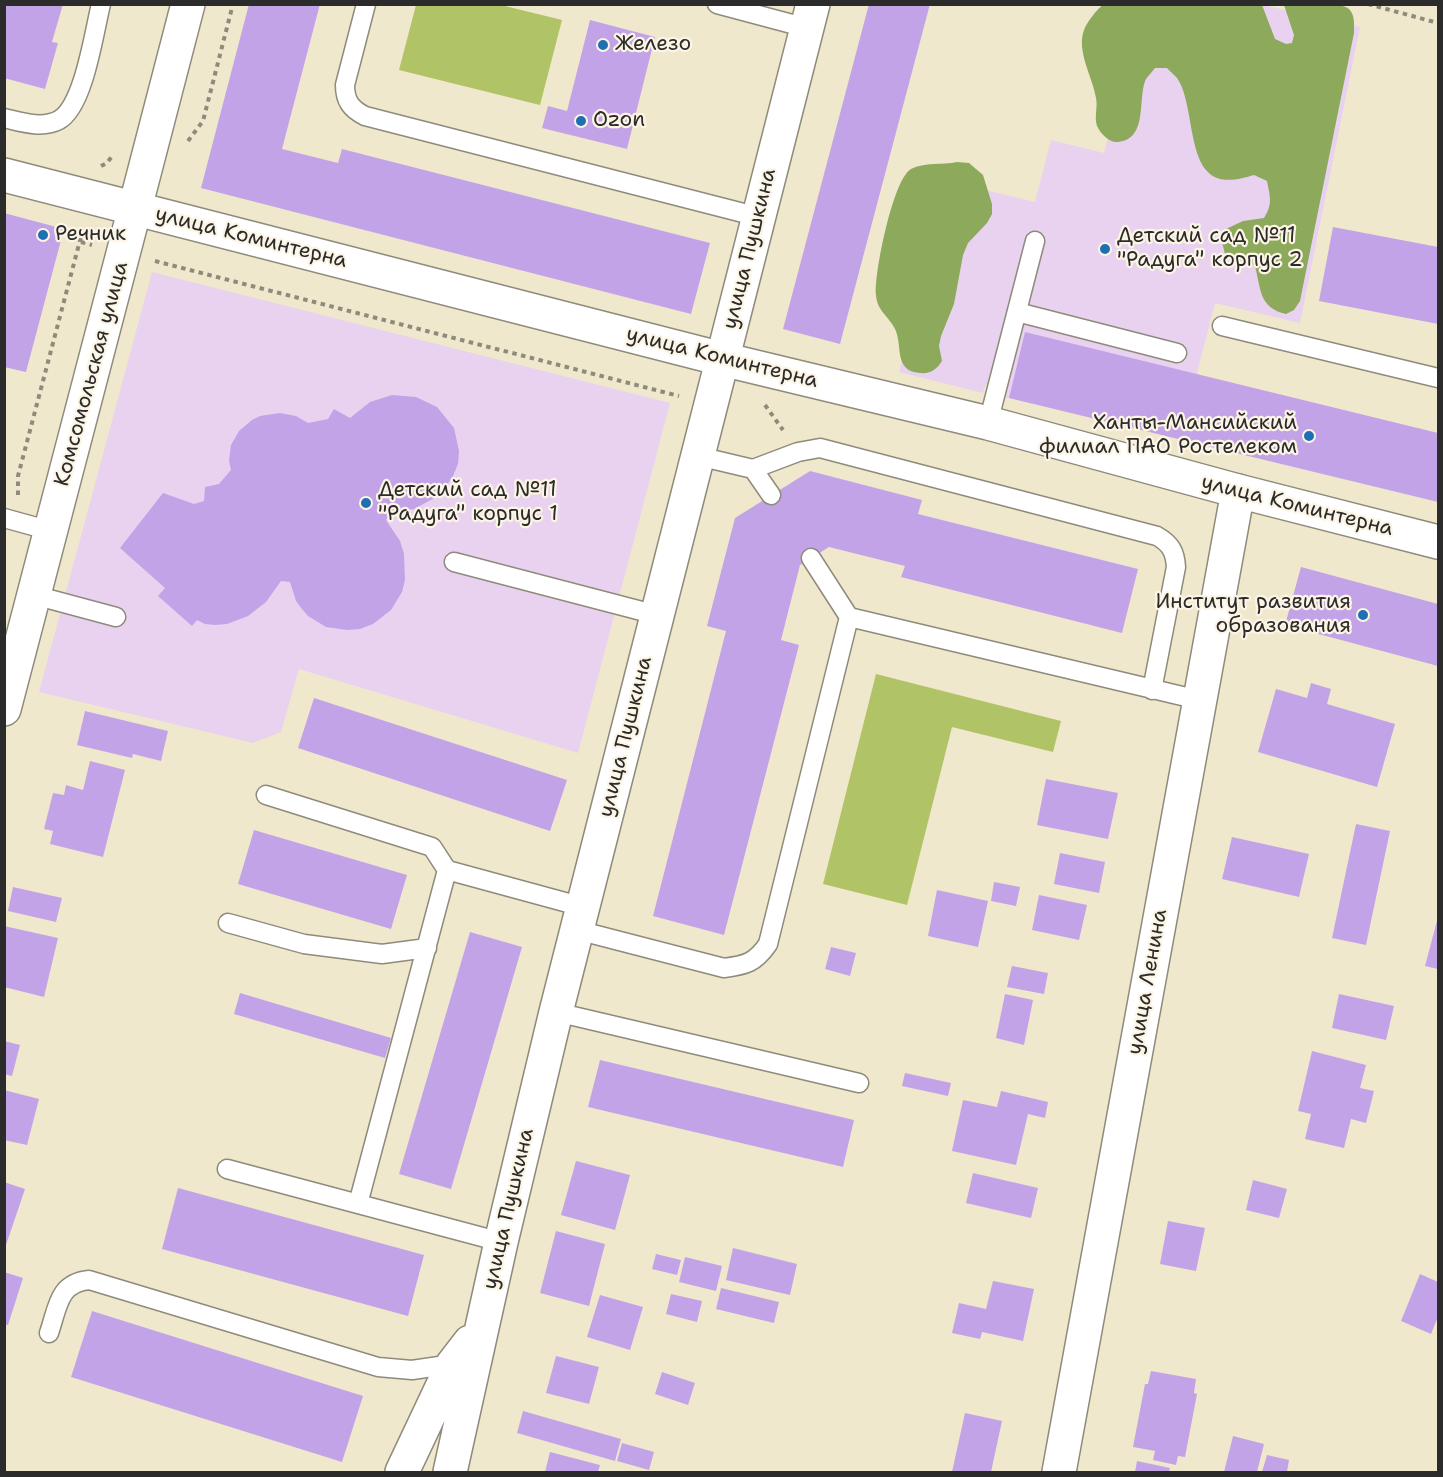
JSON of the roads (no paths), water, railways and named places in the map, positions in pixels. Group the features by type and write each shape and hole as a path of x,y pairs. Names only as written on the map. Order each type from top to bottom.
{"street":[{"name":"Комсомольская улица","path":"4,709 188,4"},
{"name":"улица Пушкина","path":"450,1473 481,1328 556,1012 810,16"},
{"name":"улица Коминтерна","path":"4,175 722,359 988,423 1238,491 1438,542"},
{"name":"улица Ленина","path":"1059,1473 1238,491"},
{"path":"402,1473 453,1364 481,1328"}],"lane":[{"path":"4,118 27,124 45,124 60,120 72,107 81,90 101,4"},
{"path":"366,4 345,85 345,95 349,105 365,116 759,216"},
{"path":"717,4 810,16"},
{"path":"988,423 1035,241"},
{"path":"1017,312 1177,353"},
{"path":"1222,326 1438,378"},
{"path":"698,456 753,469 798,452 819,448 1157,536 1169,542 1175,555 1176,567 1152,690"},
{"path":"753,469 771,495"},
{"path":"11,520 51,531"},
{"path":"811,558 849,617 1200,700"},
{"path":"454,562 657,615"},
{"path":"34,596 116,617"},
{"path":"266,795 432,847 447,870 580,918 724,968 742,966 759,958 768,944 849,617"},
{"path":"358,1204 447,870"},
{"path":"228,922 304,944 326,947 382,954 427,948"},
{"path":"556,1012 859,1083"},
{"path":"227,1169 501,1242"},
{"path":"49,1333 63,1293 68,1286 78,1281 89,1280 378,1366 412,1370 453,1364"}],"place":[{"name":"Железо","path":"603,45"},
{"name":"Ozon","path":"581,121"},
{"name":"Речник","path":"43,235"},
{"name":"Детский сад №11 \"Радуга\" корпус 2","path":"1105,249"},
{"name":"Ханты-Мансийский филиал ПАО Ростелеком","path":"1309,436"},
{"name":"Детский сад №11 \"Радуга\" корпус 1","path":"366,503"},
{"name":"Институт развития образования","path":"1363,615"}]}
